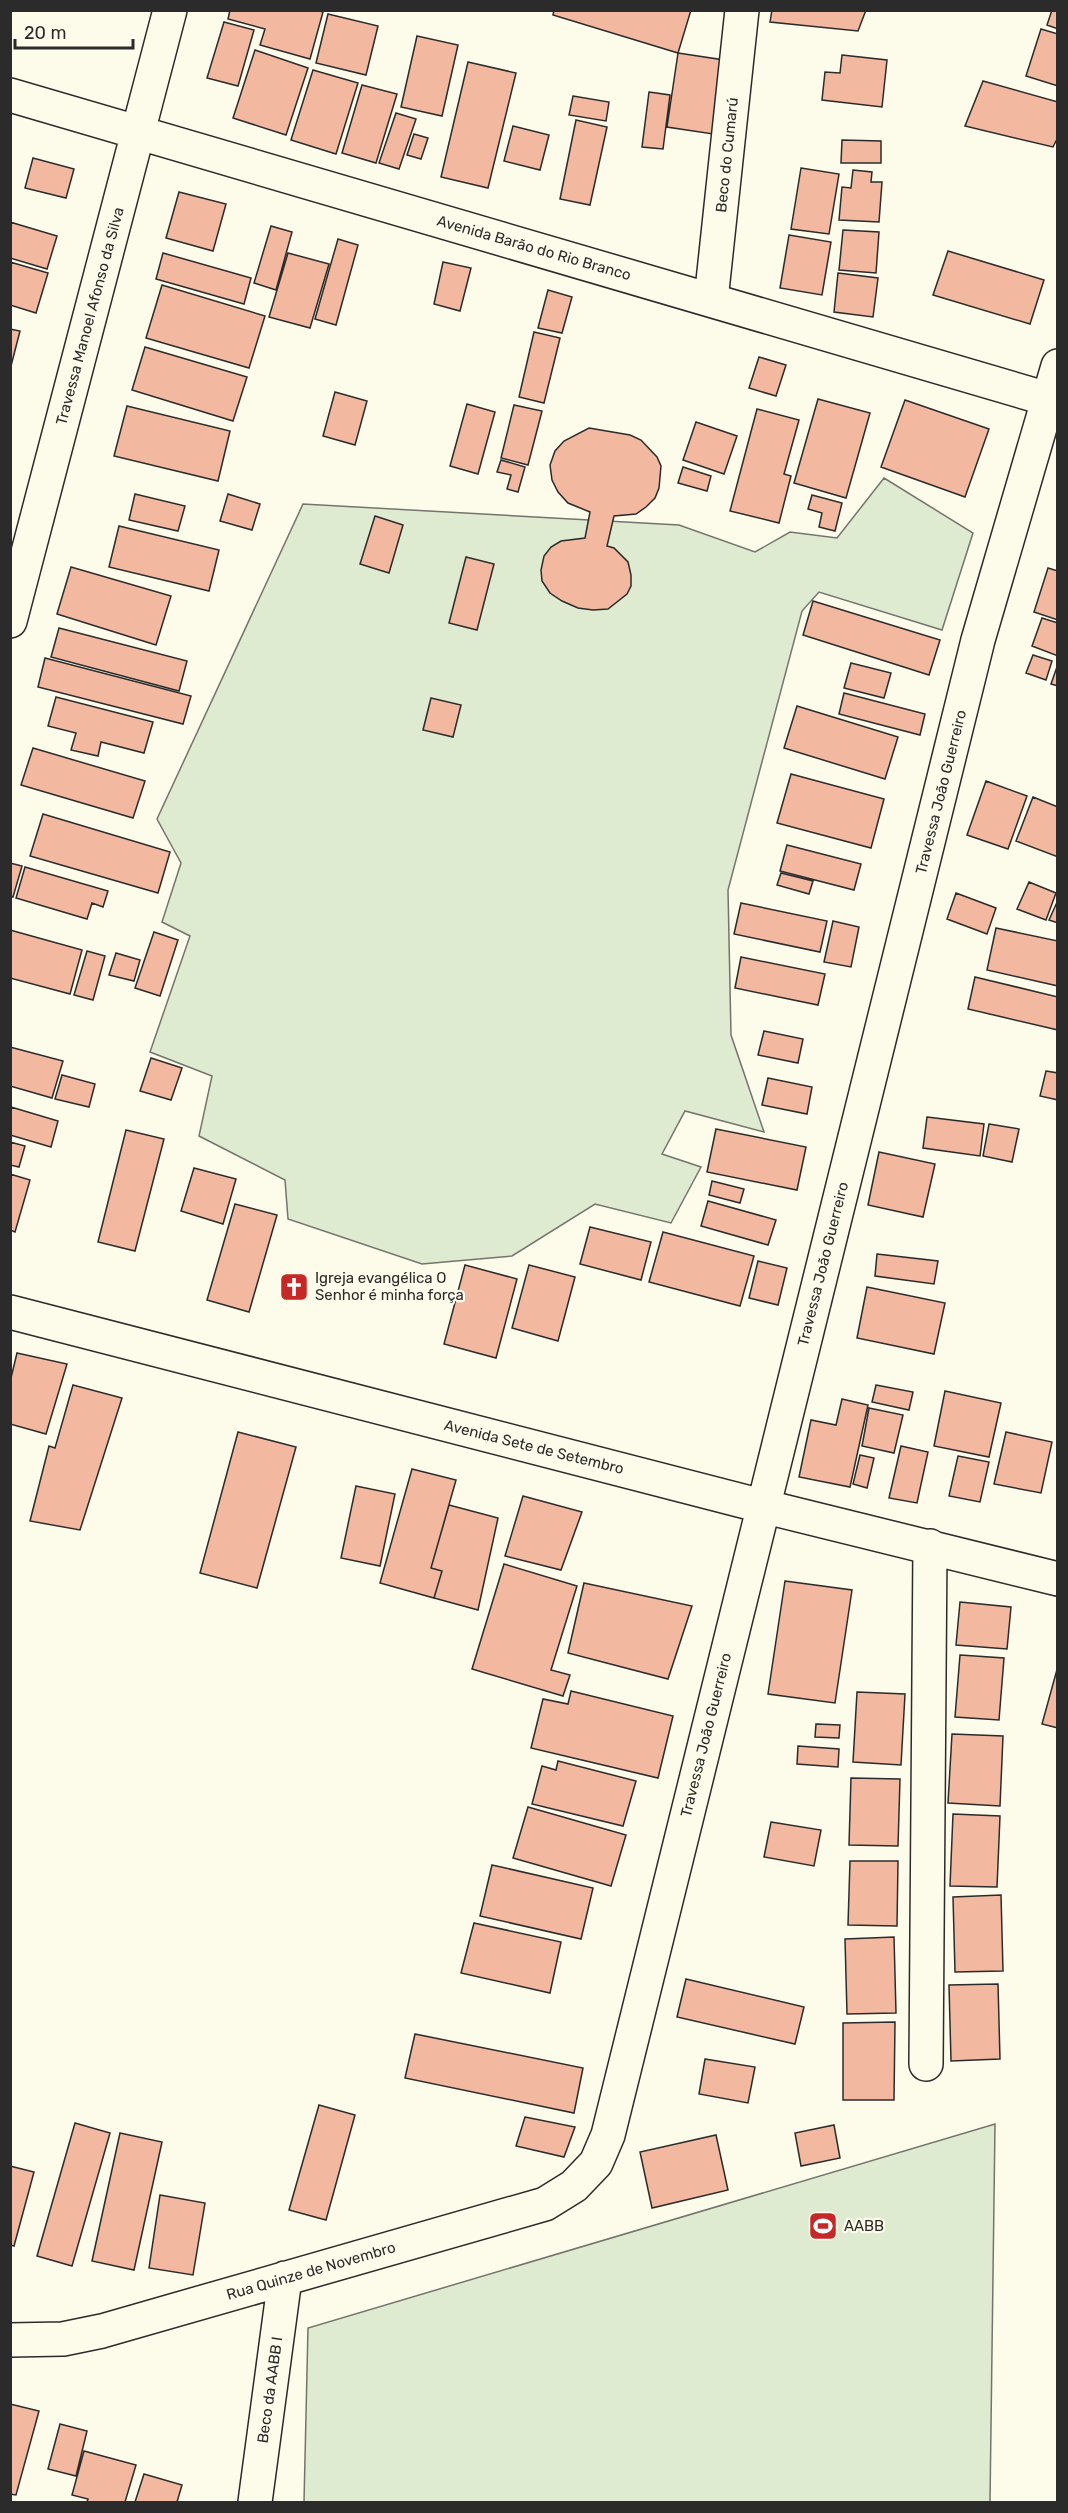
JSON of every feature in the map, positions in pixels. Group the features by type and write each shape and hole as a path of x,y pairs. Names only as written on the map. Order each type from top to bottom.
{"street":[{"name":"Travessa Manoel Afonso da Silva","path":"10,621 170,10"},
{"name":"Beco do Cumarú","path":"711,300 742,10"},
{"name":"Avenida Barão do Rio Branco","path":"10,95 1052,400"},
{"name":"Travessa João Guerreiro","path":"596,2163 608,2134 978,640 1052,400 1058,366"},
{"name":"Avenida Sete de Setembro","path":"10,1312 762,1506 1058,1579"},
{"path":"926,2064 930,1546"},
{"name":"Rua Quinze de Novembro","path":"10,2340 63,2339 102,2331 545,2204 574,2186 596,2163"},
{"name":"Beco da AABB I","path":"255,2502 285,2278"}],"green space":[{"path":"884,478 973,533 942,630 819,592 802,611 728,890 731,1035 764,1132 685,1111 662,1154 701,1167 671,1223 595,1204 512,1256 422,1264 288,1219 285,1180 199,1136 212,1076 150,1052 190,936 162,922 181,863 157,819 303,504 679,525 755,552 790,532 837,538"},
{"name":"AABB","path":"995,2124 990,2502 304,2502 308,2328"}],"building":[{"path":"230,10 316,10 323,12 310,59 260,45 265,29 228,19"},
{"path":"554,10 691,10 678,53 553,15"},
{"path":"772,10 866,10 858,31 770,22"},
{"path":"1052,10 1058,10 1058,29 1047,25"},
{"path":"328,14 378,26 366,75 316,63"},
{"path":"224,22 254,30 238,86 207,78"},
{"path":"1041,29 1058,34 1058,86 1026,76"},
{"path":"417,36 458,45 442,116 401,107"},
{"path":"255,50 308,68 286,135 233,118"},
{"path":"678,53 724,60 713,134 667,127"},
{"path":"842,55 887,60 882,107 822,100 825,72 840,73"},
{"path":"468,62 516,73 488,188 441,177"},
{"path":"313,70 358,83 336,154 291,140"},
{"path":"983,81 1058,102 1058,137 1053,147 965,126"},
{"path":"362,85 397,94 376,163 342,153"},
{"path":"649,92 670,95 663,149 642,147"},
{"path":"573,96 609,102 606,121 569,115"},
{"path":"396,113 416,119 399,169 379,163"},
{"path":"576,120 607,127 590,205 560,199"},
{"path":"513,126 549,135 540,170 504,161"},
{"path":"414,134 428,138 421,159 407,155"},
{"path":"842,140 881,141 881,163 841,163"},
{"path":"33,158 74,169 66,198 25,188"},
{"path":"801,168 839,174 829,234 791,229"},
{"path":"853,170 872,172 871,182 882,182 879,222 839,220 842,187 851,188"},
{"path":"179,192 226,204 213,251 166,238"},
{"path":"10,222 57,236 47,269 10,258"},
{"path":"271,226 292,232 276,290 254,283"},
{"path":"843,230 879,232 876,273 839,270"},
{"path":"789,235 831,242 822,295 780,288"},
{"path":"338,239 358,245 336,325 315,319"},
{"path":"948,251 1044,280 1030,324 933,295"},
{"path":"163,253 251,278 244,304 156,279"},
{"path":"288,253 329,264 310,328 269,317"},
{"path":"10,262 48,273 36,313 10,305"},
{"path":"443,262 471,268 460,311 434,304"},
{"path":"838,273 878,278 873,317 834,312"},
{"path":"162,285 265,316 249,368 146,338"},
{"path":"548,290 572,297 562,333 538,328"},
{"path":"10,329 20,331 11,366 10,365"},
{"path":"534,332 560,338 544,403 519,397"},
{"path":"145,347 247,377 233,421 132,390"},
{"path":"759,357 786,365 776,396 749,388"},
{"path":"335,392 367,401 355,445 323,436"},
{"path":"818,399 870,413 846,498 794,483"},
{"path":"905,400 989,429 965,497 881,467"},
{"path":"467,404 495,412 478,474 450,466"},
{"path":"514,405 542,411 528,465 501,458"},
{"path":"127,406 230,431 218,481 114,456"},
{"path":"757,409 799,420 784,474 791,476 779,523 730,511"},
{"path":"696,422 737,436 724,474 683,460"},
{"path":"589,428 630,435 641,440 657,457 661,466 659,488 655,498 636,514 614,516 607,546 614,548 628,562 631,586 627,594 608,609 593,610 578,608 550,593 542,581 541,570 544,556 551,547 561,541 585,538 590,512 568,503 558,492 552,480 550,465 555,451 564,441"},
{"path":"501,460 525,467 518,492 507,489 511,475 497,472"},
{"path":"683,467 711,476 707,491 678,483"},
{"path":"135,494 185,506 178,531 129,520"},
{"path":"228,494 260,504 252,530 220,521"},
{"path":"812,495 842,503 835,531 819,527 822,513 808,509"},
{"path":"375,516 403,525 389,573 360,564"},
{"path":"119,526 219,550 209,591 109,567"},
{"path":"466,557 494,564 477,630 449,623"},
{"path":"71,567 171,596 156,645 57,614"},
{"path":"1048,568 1058,571 1058,620 1034,612"},
{"path":"813,601 940,640 929,675 803,635"},
{"path":"1042,618 1058,623 1058,656 1032,646"},
{"path":"59,628 187,661 179,691 51,657"},
{"path":"1033,655 1052,661 1046,680 1026,673"},
{"path":"45,658 191,696 183,724 38,687"},
{"path":"851,663 891,673 884,698 844,688"},
{"path":"1058,664 1058,686 1051,684"},
{"path":"844,693 925,714 920,735 839,714"},
{"path":"56,697 153,722 144,753 101,742 98,756 71,750 76,733 48,726"},
{"path":"431,698 461,705 453,737 423,730"},
{"path":"797,706 898,737 885,779 784,748"},
{"path":"33,748 145,781 133,818 21,785"},
{"path":"791,774 884,799 871,848 777,823"},
{"path":"986,781 1027,796 1008,849 967,835"},
{"path":"1033,797 1058,807 1058,857 1016,841"},
{"path":"43,814 170,852 158,893 30,856"},
{"path":"787,845 861,864 854,890 780,871"},
{"path":"10,863 22,866 13,897 10,896"},
{"path":"25,867 108,891 103,907 92,903 87,919 16,898"},
{"path":"781,873 813,881 809,894 777,885"},
{"path":"1029,882 1056,893 1046,920 1017,909"},
{"path":"956,893 996,908 987,934 947,919"},
{"path":"1058,900 1058,923 1049,920"},
{"path":"741,903 827,921 820,952 734,934"},
{"path":"833,921 859,927 851,967 824,962"},
{"path":"996,928 1058,941 1058,986 987,970"},
{"path":"10,930 82,950 70,994 10,978"},
{"path":"154,932 178,940 160,996 135,988"},
{"path":"87,951 105,956 93,1000 74,995"},
{"path":"116,953 140,960 134,981 109,975"},
{"path":"741,957 825,974 818,1005 735,988"},
{"path":"975,977 1058,997 1058,1030 968,1009"},
{"path":"764,1031 803,1039 798,1063 758,1055"},
{"path":"10,1047 63,1061 52,1098 10,1086"},
{"path":"151,1058 182,1068 171,1100 140,1091"},
{"path":"1046,1071 1058,1073 1058,1100 1040,1096"},
{"path":"62,1075 95,1084 89,1107 55,1099"},
{"path":"768,1078 812,1087 807,1114 762,1105"},
{"path":"11,1107 58,1121 51,1147 10,1135"},
{"path":"927,1117 984,1124 980,1156 923,1148"},
{"path":"989,1124 1019,1129 1012,1162 983,1156"},
{"path":"716,1129 806,1147 797,1190 707,1172"},
{"path":"126,1130 164,1139 135,1251 98,1242"},
{"path":"10,1142 25,1146 19,1167 10,1165"},
{"path":"879,1152 935,1164 923,1217 868,1205"},
{"path":"194,1168 236,1179 223,1224 181,1211"},
{"path":"10,1174 30,1180 15,1232 10,1230"},
{"path":"712,1181 744,1189 740,1203 709,1195"},
{"path":"708,1201 776,1220 768,1245 701,1226"},
{"path":"235,1204 277,1215 249,1312 207,1300"},
{"path":"590,1227 651,1242 641,1280 580,1264"},
{"path":"663,1232 754,1256 740,1306 649,1282"},
{"path":"877,1254 938,1261 934,1284 875,1276"},
{"path":"758,1261 787,1268 778,1305 749,1298"},
{"path":"465,1265 517,1279 496,1358 444,1344"},
{"path":"529,1265 575,1277 558,1341 512,1328"},
{"path":"867,1287 945,1303 934,1354 857,1338"},
{"path":"17,1353 67,1364 46,1434 10,1424 10,1382"},
{"path":"73,1385 122,1398 80,1530 30,1521 49,1446 55,1448"},
{"path":"876,1385 913,1392 909,1410 872,1402"},
{"path":"945,1391 1001,1403 989,1457 934,1446"},
{"path":"842,1399 868,1405 850,1487 799,1477 811,1420 836,1425"},
{"path":"869,1408 903,1415 894,1453 862,1446"},
{"path":"238,1432 296,1447 257,1588 200,1573"},
{"path":"1006,1432 1052,1442 1041,1493 994,1484"},
{"path":"901,1446 928,1452 917,1503 889,1498"},
{"path":"860,1455 874,1458 867,1488 853,1484"},
{"path":"958,1456 989,1462 980,1502 949,1496"},
{"path":"412,1469 456,1480 431,1568 442,1571 434,1598 380,1583"},
{"path":"356,1486 395,1494 380,1566 341,1558"},
{"path":"523,1496 582,1512 561,1570 505,1556"},
{"path":"449,1505 498,1518 478,1610 434,1598 442,1571 431,1568"},
{"path":"504,1564 577,1586 551,1670 570,1675 563,1696 472,1669"},
{"path":"785,1581 852,1590 835,1703 768,1694"},
{"path":"584,1583 692,1606 668,1679 568,1653"},
{"path":"960,1602 1011,1607 1007,1649 956,1645"},
{"path":"960,1655 1004,1658 999,1720 955,1717"},
{"path":"1058,1666 1058,1728 1042,1724"},
{"path":"571,1691 673,1716 658,1778 531,1748 543,1699 568,1704"},
{"path":"857,1692 905,1694 901,1765 853,1762"},
{"path":"816,1724 840,1725 839,1738 815,1737"},
{"path":"952,1734 1003,1736 1000,1806 948,1803"},
{"path":"798,1746 839,1749 838,1767 797,1764"},
{"path":"558,1761 636,1781 623,1826 532,1804 542,1766 556,1770"},
{"path":"851,1778 900,1779 898,1846 849,1845"},
{"path":"528,1807 626,1835 611,1886 513,1858"},
{"path":"953,1814 1000,1816 997,1887 950,1886"},
{"path":"771,1822 821,1830 814,1866 764,1857"},
{"path":"850,1861 898,1861 897,1926 848,1925"},
{"path":"492,1865 593,1888 581,1939 480,1916"},
{"path":"1001,1895 1003,1971 955,1972 953,1897"},
{"path":"474,1923 561,1942 550,1993 461,1973"},
{"path":"894,1937 896,2013 847,2014 845,1939"},
{"path":"686,1979 804,2007 795,2044 677,2017"},
{"path":"998,1984 1000,2059 951,2061 949,1985"},
{"path":"895,2022 894,2100 843,2100 843,2023"},
{"path":"415,2034 583,2068 574,2113 405,2078"},
{"path":"705,2059 755,2067 748,2103 699,2094"},
{"path":"319,2105 355,2115 326,2220 289,2210"},
{"path":"525,2117 575,2127 564,2157 516,2146"},
{"path":"75,2123 110,2133 72,2266 37,2256"},
{"path":"834,2125 840,2158 801,2166 795,2133"},
{"path":"120,2133 162,2142 134,2270 92,2261"},
{"path":"716,2135 728,2190 652,2208 640,2152"},
{"path":"10,2166 34,2172 14,2246 10,2245"},
{"path":"160,2195 205,2203 193,2275 149,2268"},
{"path":"10,2404 39,2411 16,2495 10,2494"},
{"path":"60,2424 87,2431 76,2476 48,2469"},
{"path":"84,2451 136,2465 125,2502 87,2502 88,2499 72,2495"},
{"path":"144,2474 182,2485 177,2502 135,2502"}],"place":[{"name":"Igreja evangélica O Senhor é minha força","path":"294,1287"},
{"name":"AABB","path":"823,2226"}]}
